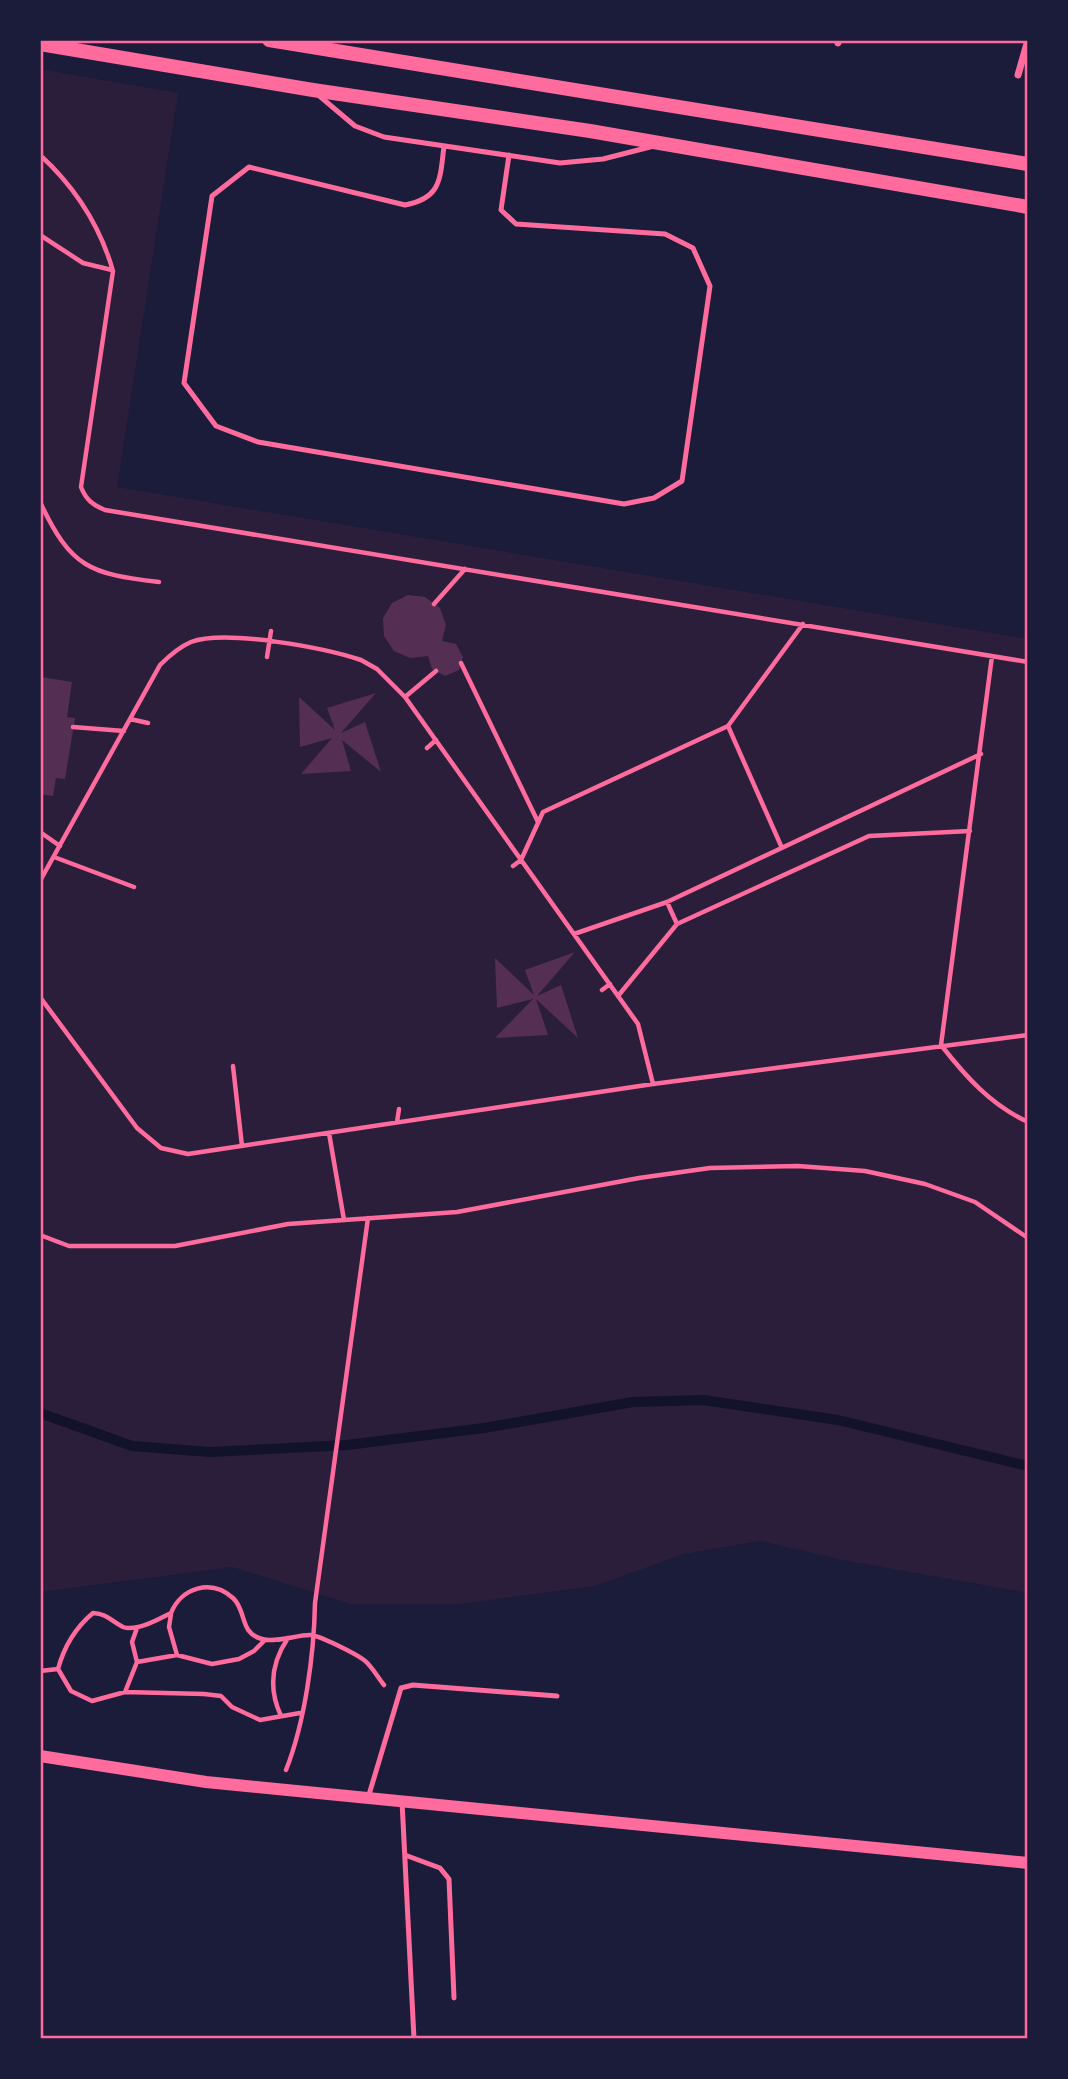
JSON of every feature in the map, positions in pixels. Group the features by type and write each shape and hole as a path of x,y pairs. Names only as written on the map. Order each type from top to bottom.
{"main road":[{"path":"269,40 1028,164"},
{"path":"40,44 313,90 664,144 1028,207"}],"street":[{"path":"1018,75 1028,40"},
{"path":"40,1756 206,1782 1028,1863"}],"lane":[{"path":"313,90 355,126 384,137 560,163 603,159 664,144"},
{"path":"444,146 435,191 423,202 405,205 249,167 212,196 184,383 216,426 258,442 624,504 654,498 682,481 710,286 693,248 666,234 516,224 501,210 509,155"},
{"path":"368,1798 401,1688 413,1685 557,1696"},
{"path":"402,1801 414,2039"},
{"path":"405,1854 440,1868 449,1879 454,1998"}],"path":[{"path":"40,155 59,172 97,228 113,271 81,487 85,497 93,505 105,510 1028,662"},
{"path":"40,235 83,263 113,271"},
{"path":"40,502 65,546 84,565 115,577 159,582"},
{"path":"434,604 465,569"},
{"path":"513,866 521,860 543,812 727,726 803,624"},
{"path":"267,657 271,631"},
{"path":"40,881 160,665 189,643 228,636 361,660 377,669 404,696 638,1024 653,1084"},
{"path":"992,656 941,1045 971,1084 1009,1114 1028,1122"},
{"path":"461,663 538,823"},
{"path":"404,696 436,671"},
{"path":"130,719 148,723"},
{"path":"727,726 782,848"},
{"path":"73,727 124,731"},
{"path":"427,748 436,740"},
{"path":"574,934 667,902 981,754"},
{"path":"618,996 677,924 869,836 970,831"},
{"path":"40,832 60,846"},
{"path":"54,857 134,887"},
{"path":"667,902 677,924"},
{"path":"602,990 610,984"},
{"path":"40,997 137,1128 160,1148 187,1154 653,1084 1028,1035"},
{"path":"233,1066 242,1146"},
{"path":"397,1122 399,1109"},
{"path":"329,1133 344,1220"},
{"path":"40,1235 69,1246 175,1245 288,1224 457,1212 639,1178 710,1168 798,1166 865,1171 925,1184 975,1202 1028,1238"},
{"path":"279,1789 296,1744 314,1635 314,1603 368,1218"},
{"path":"177,1655 169,1628 171,1613 177,1600 188,1590 211,1589 232,1597 240,1609 243,1625 251,1634 265,1640 314,1635 365,1660 396,1699"},
{"path":"171,1613 137,1628 124,1627 107,1614 93,1613 80,1624 62,1655 58,1669 71,1691 92,1701 125,1692 221,1696 248,1716 260,1720 300,1713"},
{"path":"125,1692 137,1662 132,1642 137,1628"},
{"path":"281,1716 272,1690 272,1674 288,1637"},
{"path":"137,1662 177,1655 212,1664 239,1659 254,1651 265,1640"},
{"path":"40,1671 58,1669"}],"shaded area":[{"path":"40,69 178,93 117,487 1028,639 1028,1593 843,1560 760,1541 684,1554 595,1586 460,1604 351,1604 232,1567 40,1592"}],"building":[{"path":"408,595 425,597 440,608 446,625 442,641 456,644 463,657 459,670 445,676 432,669 428,656 410,658 394,651 384,636 383,618 392,603"},
{"path":"41,677 72,682 67,717 75,718 65,779 56,778 53,796 40,794"},
{"path":"376,693 341,733 365,722 381,772 342,740 351,771 301,774 332,738 300,747 299,697 335,730 327,708"},
{"path":"575,952 537,996 561,985 578,1038 536,999 548,1035 495,1038 533,999 497,1008 495,958 534,995 525,970"}],"waterway":[{"path":"40,1413 132,1446 210,1452 347,1445 484,1428 633,1402 703,1400 838,1420 1028,1466"}]}
